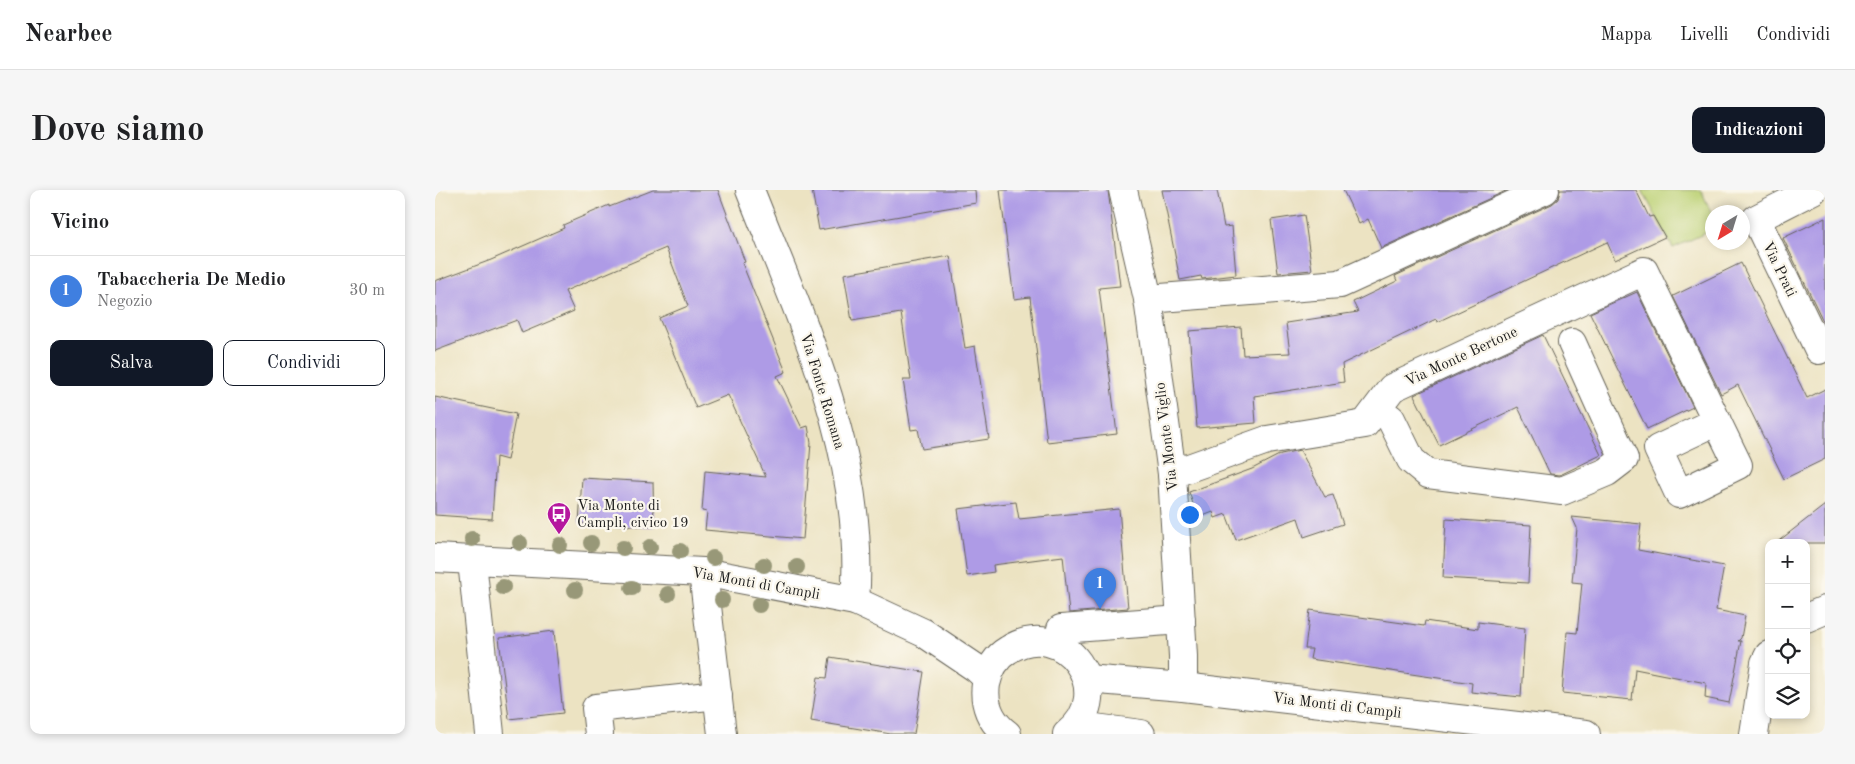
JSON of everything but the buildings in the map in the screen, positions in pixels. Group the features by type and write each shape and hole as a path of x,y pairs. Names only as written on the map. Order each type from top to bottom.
{"street":[{"name":"Via Fonte Romana","path":"750,190 811,345 834,418 844,460 856,539 857,574 855,601"},
{"name":"Via Monte Viglio","path":"1123,190 1148,299 1172,474 1183,687"},
{"path":"1148,299 1340,284 1545,190"},
{"name":"Via Prati","path":"1813,190 1756,219 1819,350"},
{"name":"Via Monte Bertone","path":"1172,474 1267,440 1365,424 1393,388 1644,271 1717,421"},
{"path":"1377,408 1391,419 1411,460 1429,474 1562,491 1607,472 1624,459 1572,343"},
{"name":"Via Monti di Campli","path":"435,558 703,572 855,601 924,634 976,668 987,678"},
{"path":"472,560 490,734"},
{"path":"703,572 722,734"},
{"path":"1810,616 1825,610"},
{"path":"1062,648 1061,629 1181,620"},
{"path":"1007,734 997,725 989,710 985,694 987,678 1004,652 1017,645 1043,641 1062,648 1078,661 1087,679 1087,706 1071,731"},
{"path":"1754,734 1765,663"},
{"name":"Via Monti di Campli","path":"1087,679 1183,687 1587,734"},
{"path":"599,734 596,708 718,695"},
{"path":"1071,731 1095,728 1141,734"}],"green space":[{"path":"1642,190 1701,190 1708,205 1705,205 1705,233 1673,248"}],"place":[{"name":"Via Monte di Campli, civico 19","path":"559,535"},
{"name":"Tabaccheria De Medio","path":"1100,609"}]}
